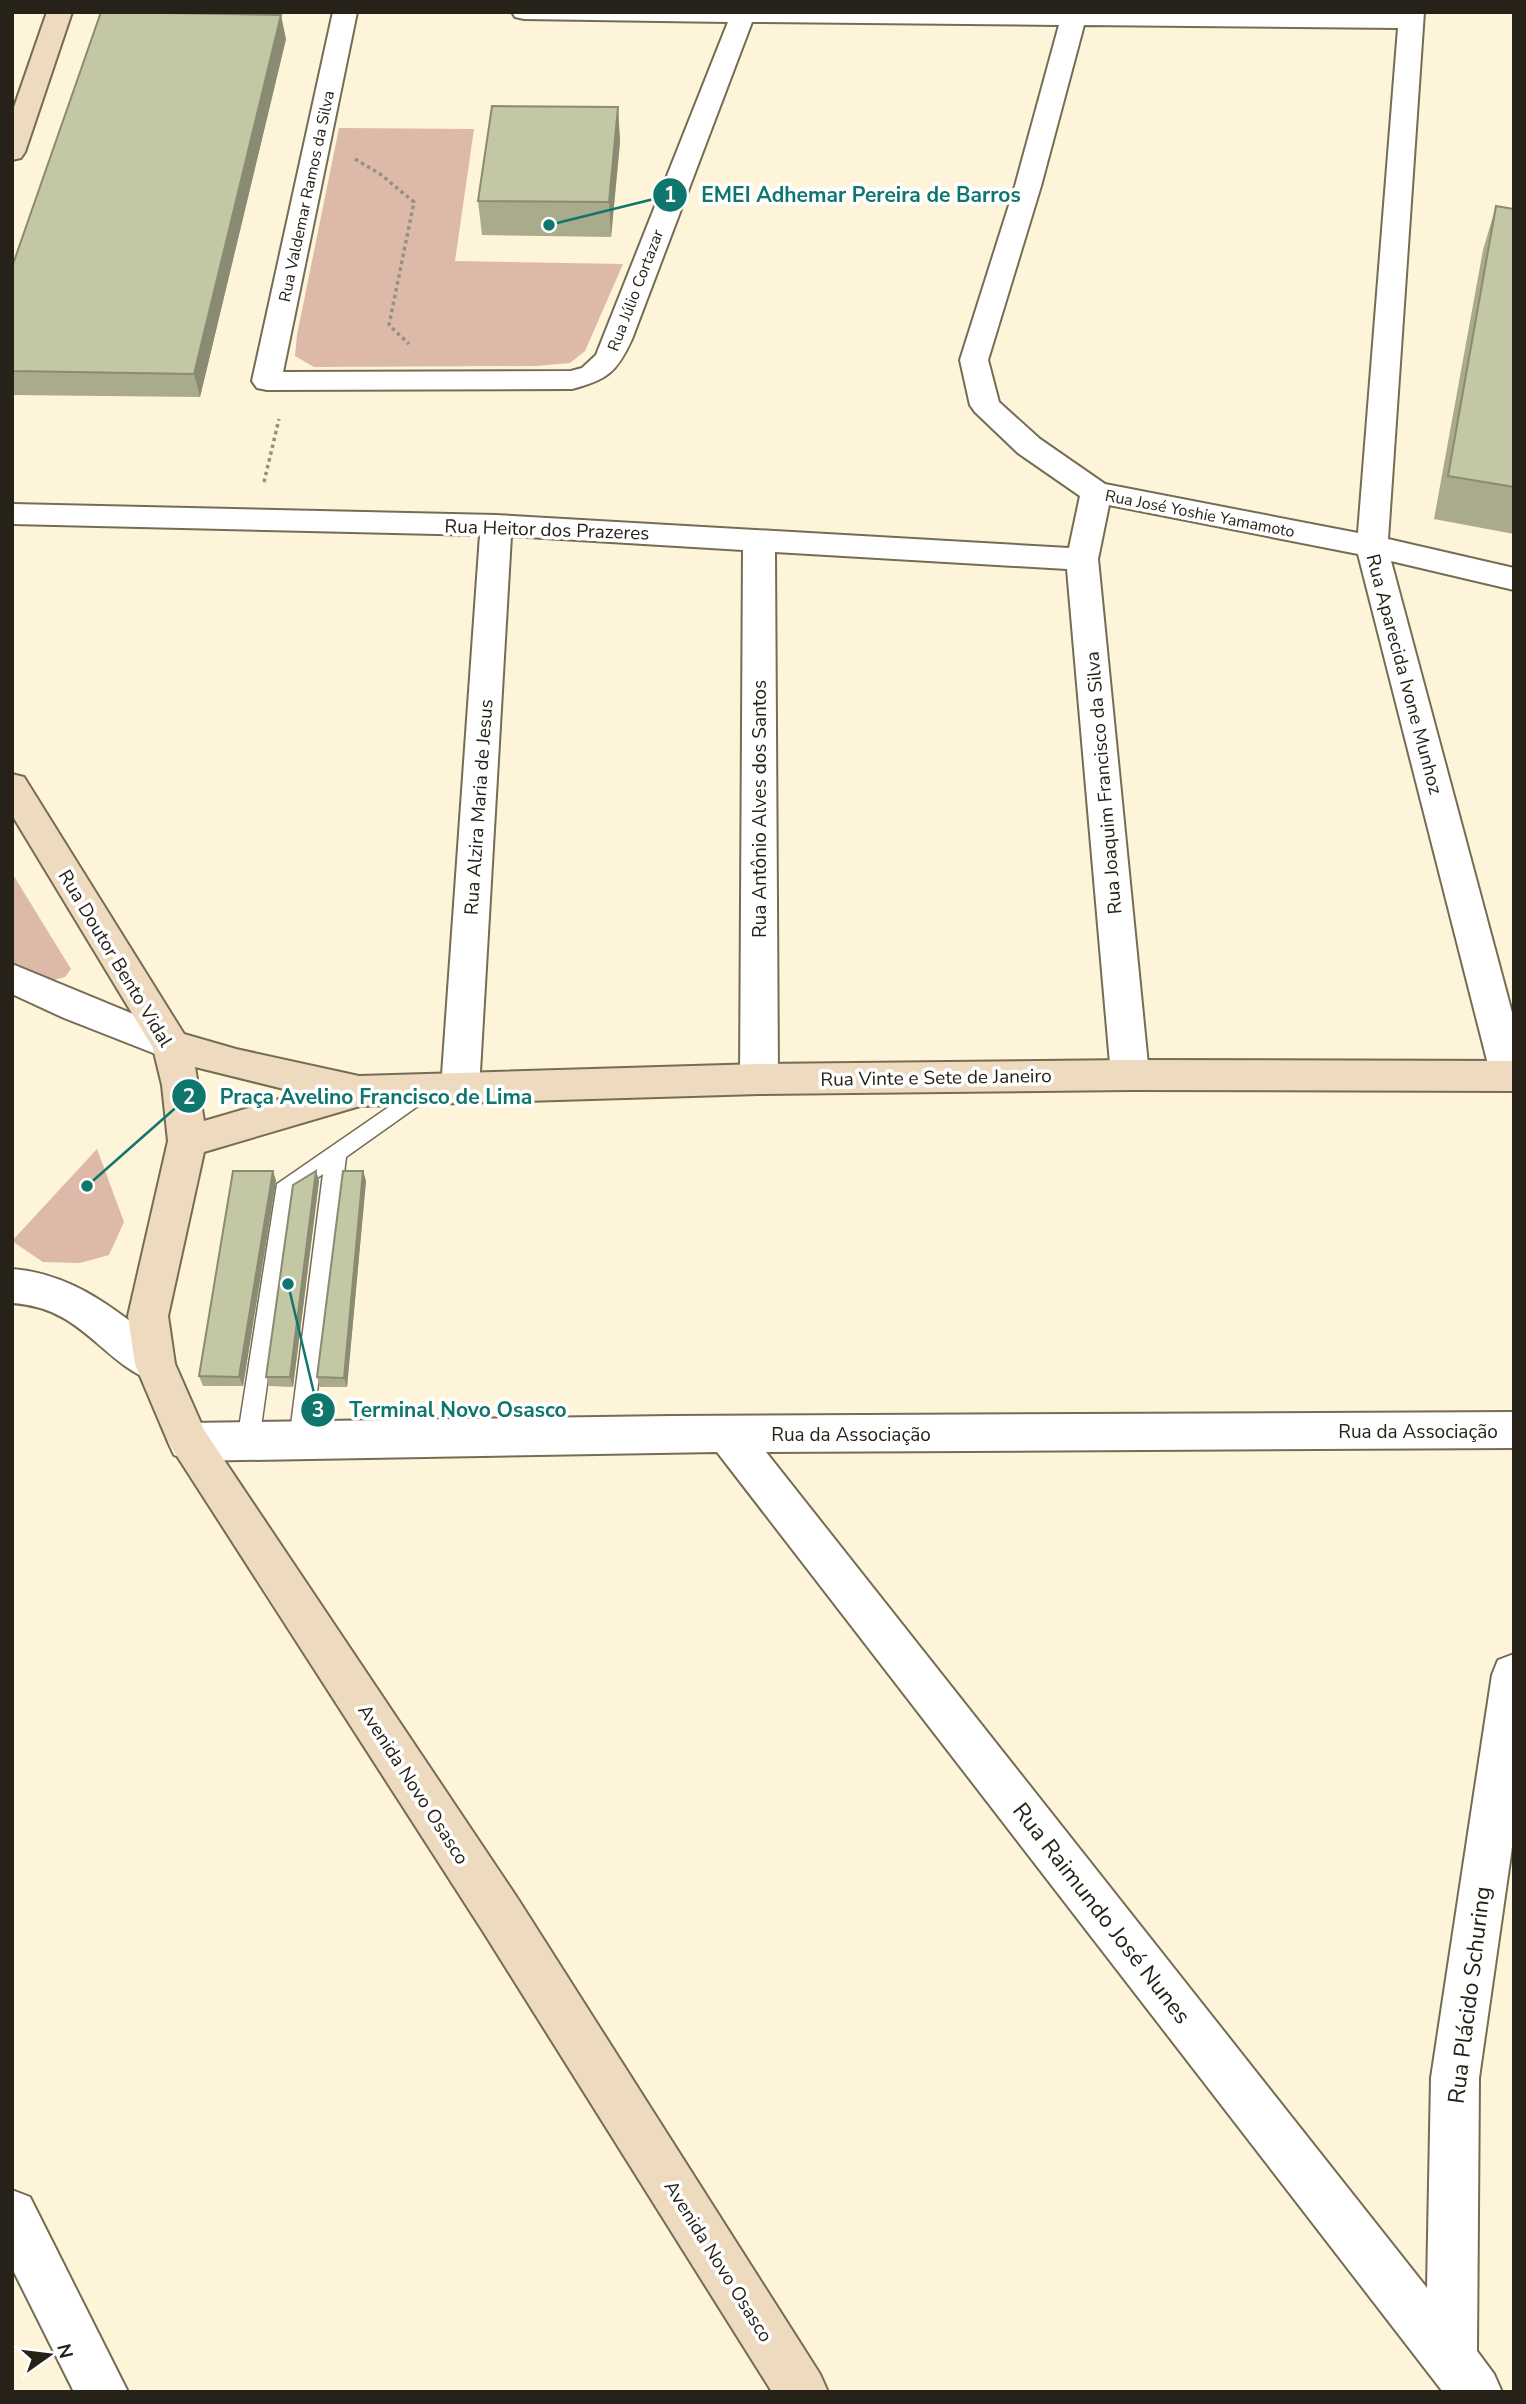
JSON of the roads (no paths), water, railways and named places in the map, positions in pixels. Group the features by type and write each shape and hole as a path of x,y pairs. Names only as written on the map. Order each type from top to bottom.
{"main road":[{"path":"12,152 60,12"},
{"name":"Rua Doutor Bento Vidal","path":"12,786 171,1045 181,1085 187,1141"},
{"name":"Rua Vinte e Sete de Janeiro","path":"171,1045 236,1064 359,1091 759,1079 1130,1075 1512,1076"},
{"name":"Rua Vinte e Sete de Janeiro","path":"187,1141 359,1091"},
{"name":"Avenida Novo Osasco","path":"187,1141 148,1317 155,1364 189,1442 501,1916 802,2392"}],"street":[{"name":"Rua Valdemar Ramos da Silva","path":"267,381 345,12"},
{"path":"524,12 1412,17"},
{"name":"Rua Júlio Cortazar","path":"267,381 572,380 592,374 608,360 743,14"},
{"name":"Rua José Yoshie Yamamoto","path":"1074,15 1028,186 974,360 985,405 1029,446 1097,492 1372,546 1514,579"},
{"name":"Rua Aparecida Ivone Munhoz","path":"1412,17 1372,546 1512,1076"},
{"name":"Rua Joaquim Francisco da Silva","path":"1097,492 1082,559 1130,1075"},
{"name":"Rua Heitor dos Prazeres","path":"12,514 496,525 1082,559"},
{"name":"Rua Alzira Maria de Jesus","path":"443,1089 496,525"},
{"name":"Rua Antônio Alves dos Santos","path":"759,539 759,1079"},
{"path":"12,978 77,1008 171,1045"},
{"path":"12,1286 31,1285 67,1297 155,1364"},
{"name":"Rua da Associação","path":"189,1442 728,1434 1514,1430"},
{"name":"Rua Raimundo José Nunes","path":"728,1434 1464,2376"},
{"name":"Rua Plácido Schuring","path":"1464,2376 1455,2078 1514,1675"},
{"path":"12,2215 102,2392"}],"lane":[{"path":"248,1441 284,1190 336,1153 443,1089"},
{"path":"300,1441 336,1153"}],"place":[{"name":"EMEI Adhemar Pereira de Barros","path":"549,225"},
{"name":"Praça Avelino Francisco de Lima","path":"87,1186"},
{"name":"Terminal Novo Osasco","path":"288,1284"}]}
